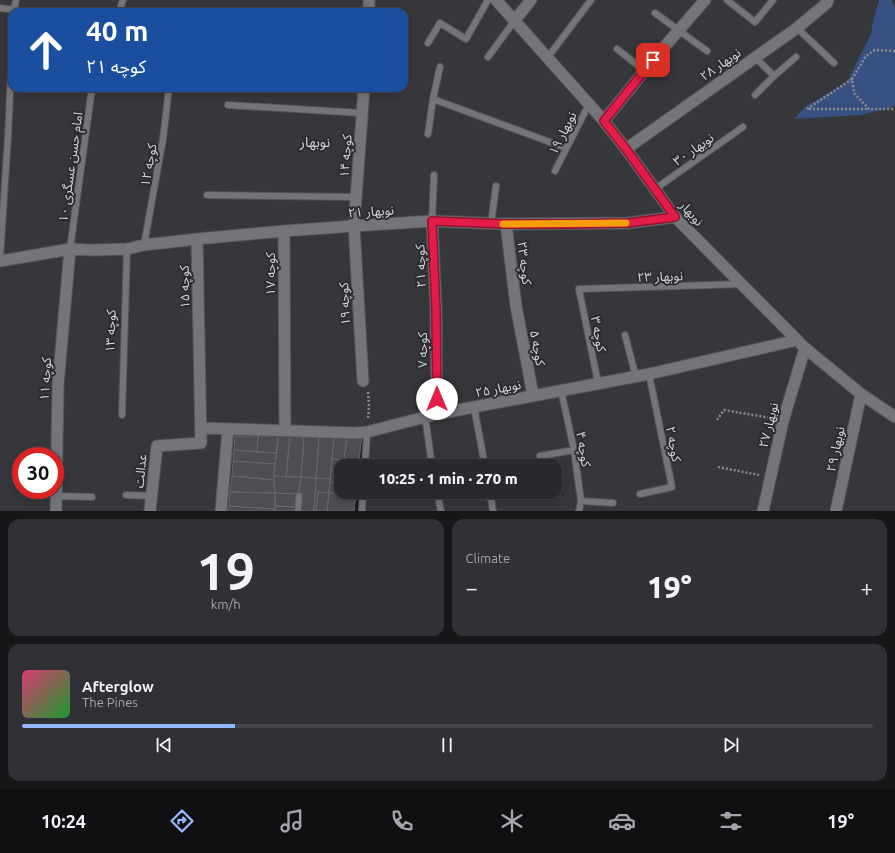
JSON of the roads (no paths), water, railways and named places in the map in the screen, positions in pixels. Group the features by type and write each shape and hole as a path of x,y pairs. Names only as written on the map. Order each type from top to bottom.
{"street":[{"name":"نوبهار","path":"496,0 604,121 675,217 801,344 861,394 895,417"},
{"path":"515,20 531,0"},
{"path":"604,121 706,0"},
{"name":"نوبهار ۲۸","path":"626,149 797,28 828,0"},
{"name":"کوچه ۱۴","path":"354,226 364,92"},
{"name":"نوبهار ۲۱","path":"0,260 70,249 127,249 144,245 284,231 432,221 492,224 628,223 675,217"},
{"name":"کوچه ۲۱","path":"432,221 436,310"},
{"name":"کوچه ۲۳","path":"506,224 516,306"},
{"name":"کوچه ۱۹","path":"354,226 363,381"},
{"name":"کوچه ۱۷","path":"284,231 285,430"},
{"name":"کوچه ۱۵","path":"197,239 201,428"},
{"name":"کوچه ۱۱","path":"57,447 58,385 70,249"},
{"name":"کوچه ۵","path":"516,306 533,395"},
{"name":"کوچه ۷","path":"436,310 437,414"},
{"name":"نوبهار ۲۵","path":"201,428 355,433 368,432 425,416 636,377 801,344"},
{"name":"نوبهار ۲۷","path":"763,511 801,344"},
{"name":"نوبهار ۲۹","path":"836,511 861,394"},
{"name":"عدالت","path":"150,511 157,446 201,443 201,428"},
{"path":"221,511 228,429"},
{"name":"کوچه ۱۱","path":"56,511 57,499"}],"lane":[{"path":"428,43 440,24 466,39 488,0"},
{"path":"548,57 591,0"},
{"path":"727,0 755,22 773,0"},
{"path":"655,13 707,51"},
{"path":"488,57 515,20"},
{"path":"797,28 834,63"},
{"path":"617,49 645,71"},
{"path":"755,57 774,76"},
{"path":"755,95 796,57"},
{"path":"428,134 433,98 440,67"},
{"path":"0,260 10,92"},
{"name":"امام حسن عسگری ۱۰","path":"70,249 91,92"},
{"name":"کوچه ۱۲","path":"144,245 163,139 169,92"},
{"path":"433,98 566,148"},
{"name":"نوبهار ۱۹","path":"555,171 589,104"},
{"path":"228,105 362,113"},
{"name":"نوبهار ۳۰","path":"655,189 743,126"},
{"path":"0,136 8,137"},
{"path":"432,221 434,175"},
{"path":"492,224 496,186"},
{"path":"207,195 356,197"},
{"name":"کوچه ۱۳","path":"122,415 127,249"},
{"name":"نوبهار ۲۳","path":"579,289 742,284"},
{"name":"کوچه ۳","path":"579,289 598,383"},
{"path":"624,334 636,377"},
{"name":"کوچه ۲","path":"640,494 672,487 649,374"},
{"name":"کوچه ۴","path":"561,390 574,450 581,501 579,511"},
{"path":"474,407 484,459"},
{"path":"425,416 431,459"},
{"path":"366,459 368,432"},
{"path":"540,456 574,450"},
{"path":"126,494 152,496"},
{"path":"64,496 92,497"},
{"path":"298,511 300,496"},
{"path":"362,511 363,499"},
{"path":"438,499 441,511"},
{"path":"491,499 493,511"},
{"path":"581,501 613,503"}],"district":[{"name":"نوبهار","path":"315,142"}]}
